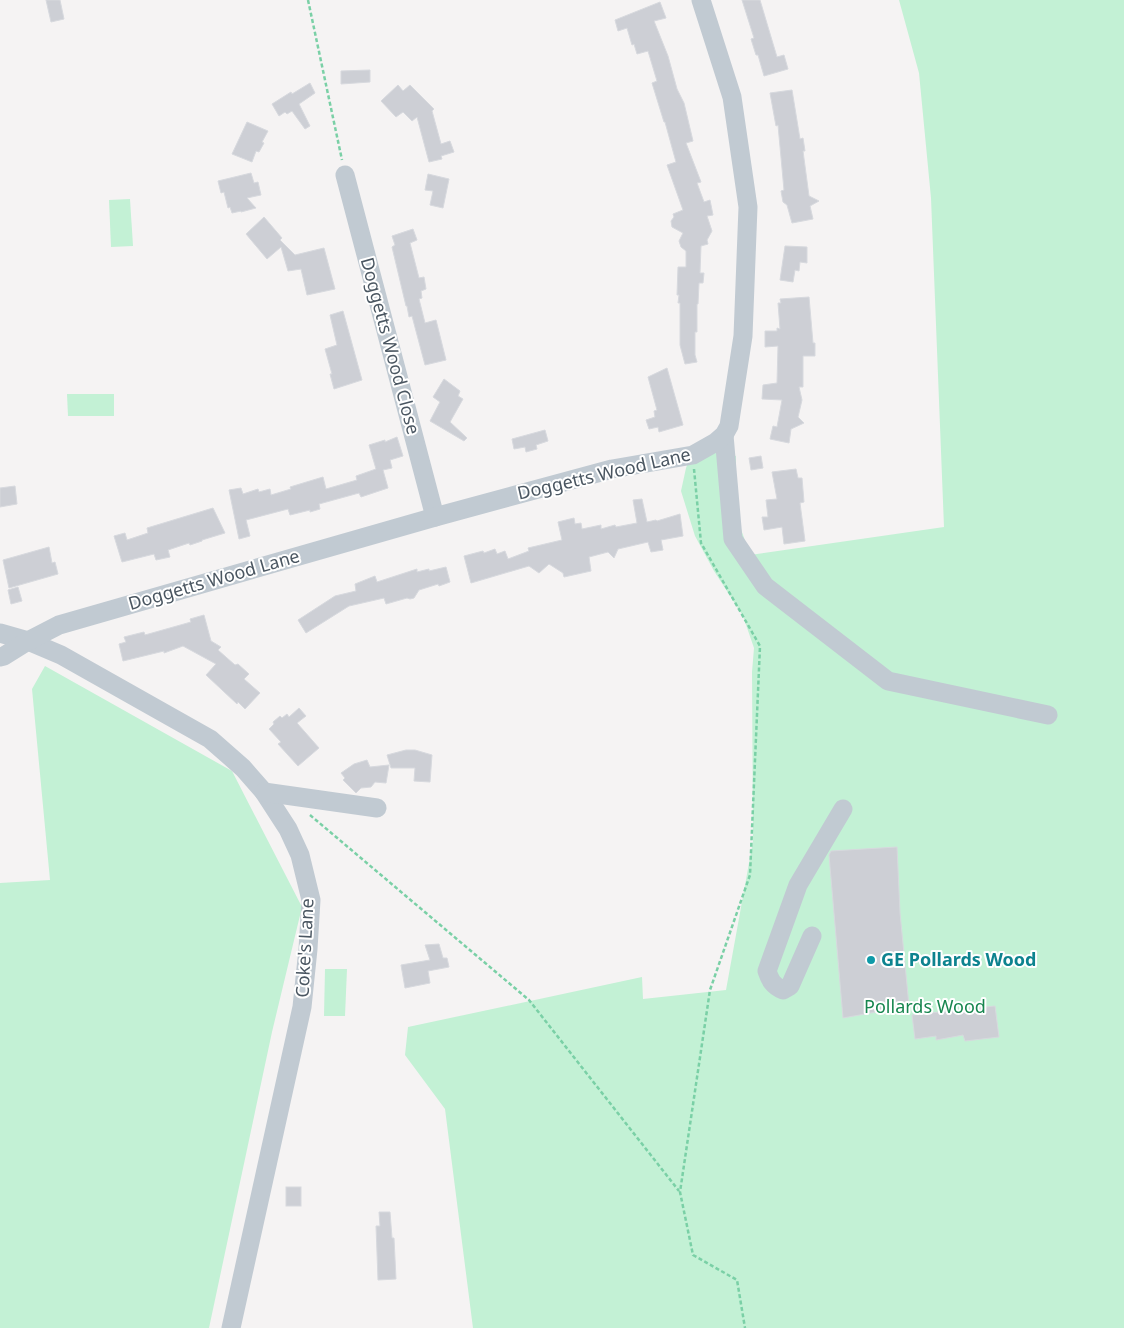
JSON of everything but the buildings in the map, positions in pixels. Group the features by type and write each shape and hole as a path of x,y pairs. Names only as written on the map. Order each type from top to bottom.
{"street":[{"path":"701,0 732,97 748,207 743,336 729,426 724,435 734,539 765,586 888,681 1048,715"},
{"name":"Doggetts Wood Close","path":"345,175 435,517"},
{"name":"Doggetts Wood Lane","path":"0,657 59,625 435,517 612,469 693,455 716,442 724,435"},
{"name":"Coke's Lane","path":"0,633 28,641 61,655 210,740 243,768 264,792 288,829 300,855 311,900 302,1007 231,1328"},
{"path":"264,792 377,808"},
{"path":"812,936 790,986 783,990 776,987 767,971 798,885 843,810"}],"path":[{"path":"308,0 345,175"},
{"path":"693,455 701,543 760,646 750,875 710,990 680,1192 693,1255 737,1280 745,1328"},
{"path":"309,814 529,1000 680,1192"}],"green space":[{"name":"Pollards Wood","path":"899,0 1124,0 1124,1328 473,1328 445,1109 405,1055 408,1027 642,977 643,999 726,990 753,841 752,672 754,648 743,616 714,571 695,536 681,491 689,460 716,451 736,456 736,515 750,555 944,527 931,198 919,73"},
{"path":"130,199 133,246 111,247 109,200"},
{"path":"67,394 114,394 114,416 68,416"},
{"path":"45,666 232,771 302,907 272,1032 209,1328 0,1328 0,883 50,880 32,689"},
{"path":"325,969 347,969 345,1016 324,1016"}],"place":[{"name":"GE Pollards Wood","path":"871,960"}]}
